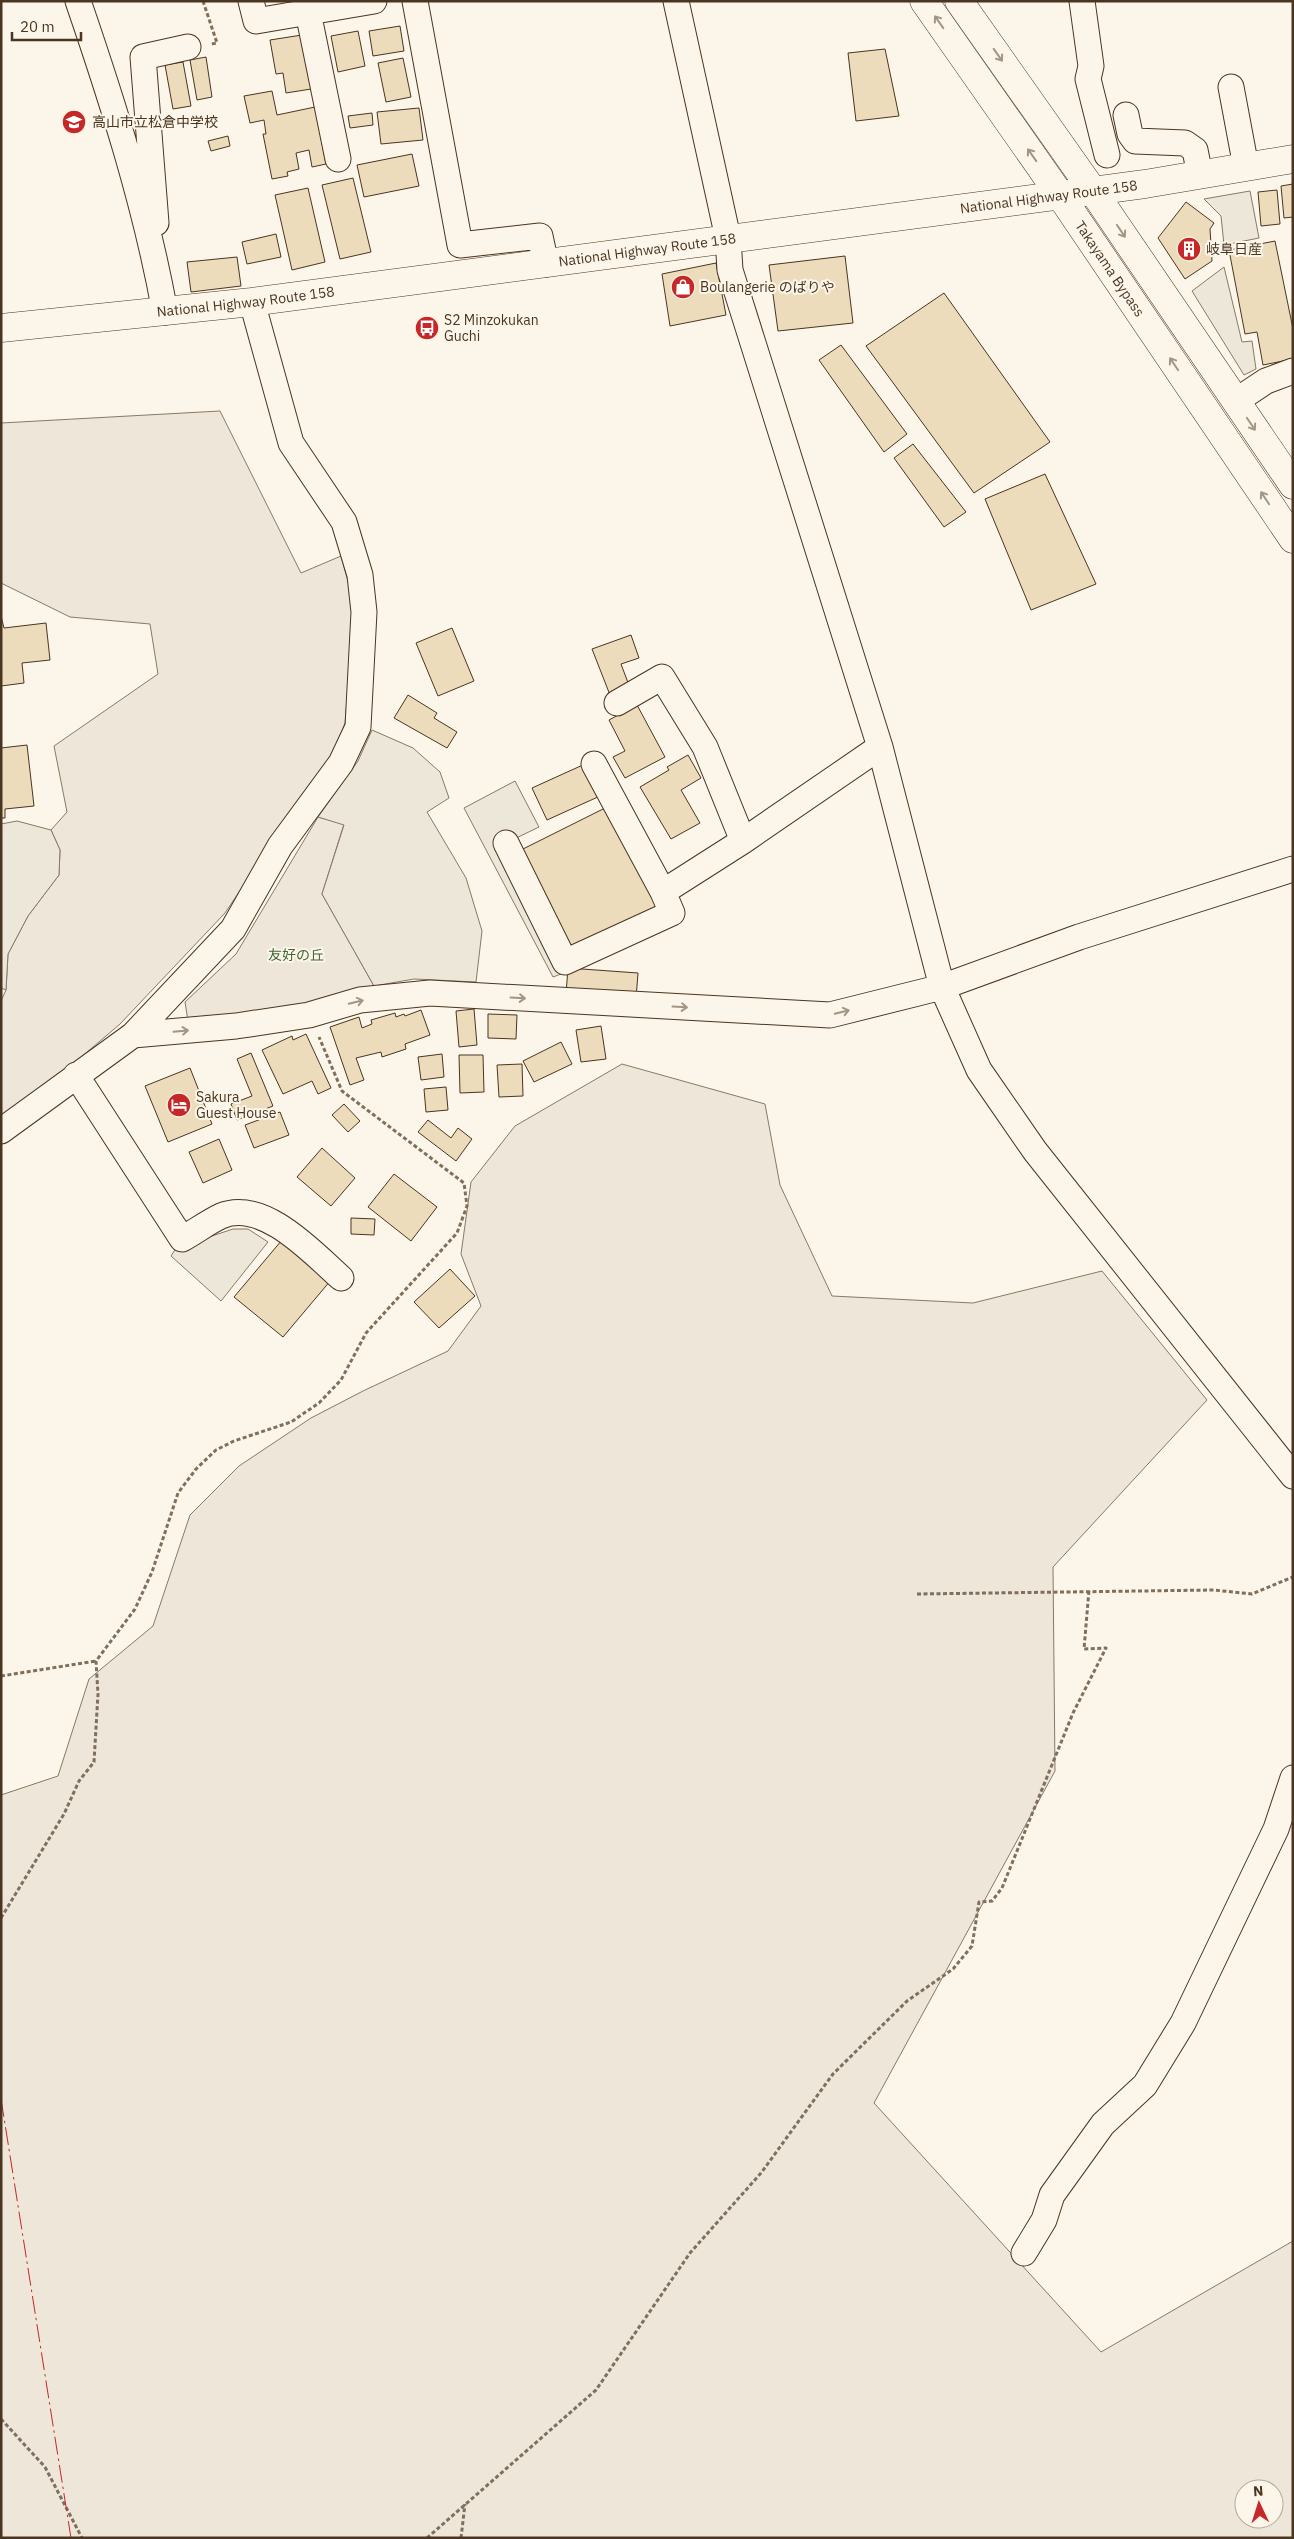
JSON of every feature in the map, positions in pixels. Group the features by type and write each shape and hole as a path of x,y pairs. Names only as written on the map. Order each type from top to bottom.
{"highway":[{"name":"Takayama Bypass","path":"924,1 1060,195 1293,539"},
{"path":"959,1 1093,191 1293,486"},
{"name":"National Highway Route 158","path":"1,328 252,302 546,264 728,238 1093,191 1293,159"}],"street":[{"path":"78,1 110,95 149,242 165,312"},
{"path":"251,1 256,21 374,1"},
{"path":"415,1 460,245 540,236 546,264"},
{"path":"676,1 728,238 730,270 880,747 942,987 979,1070 1034,1150 1293,1476"},
{"path":"1082,1 1091,66 1088,79 1108,154"},
{"path":"308,12 338,160"},
{"path":"149,242 156,232 144,57 188,47"},
{"path":"1231,87 1246,167"},
{"path":"1126,115 1130,134 1135,141 1185,143 1195,150 1200,175"},
{"path":"1,1132 133,1035 233,929 280,846 341,763 358,727 364,612 360,575 344,522 291,443 252,302"},
{"path":"1236,401 1266,381 1293,371"},
{"path":"616,703 662,677 705,747 743,840"},
{"path":"663,892 880,747"},
{"path":"506,844 565,962 672,912 594,764"},
{"path":"133,1035 236,1026 309,1015 360,1000 430,993 830,1015 942,987 1079,937 1293,869"},
{"path":"76,1076 182,1239 222,1215 242,1212 286,1229 341,1278"},
{"path":"1024,2253 1044,2220 1052,2195 1103,2124 1145,2085 1182,2024 1276,1829 1293,1778"}],"path":[{"path":"1,1918 64,1814 79,1781 94,1762 98,1694 96,1661 135,1609 152,1572 178,1494 196,1469 216,1450 234,1441 291,1422 319,1402 341,1380 366,1333 457,1233 467,1206 464,1183 342,1091 309,1015"},
{"path":"917,1594 1089,1590 1214,1590 1252,1594 1293,1577"},
{"path":"427,2538 596,2390 690,2253 760,2174 833,2074 907,2001 953,1969 972,1946 978,1902 992,1901 1002,1888 1073,1713 1106,1648 1084,1649 1089,1590"},
{"path":"1,1676 96,1661"},
{"path":"1,2419 45,2467 82,2538"},
{"path":"461,2538 465,2503"}],"green space":[{"path":"220,411 301,573 341,556 355,607 345,723 335,749 225,913 120,1024 5,1122 1,1116 1,1001 6,990 8,954 28,916 59,875 60,850 51,830 67,812 54,746 158,674 150,624 70,617 1,583 1,423"},
{"name":"友好の丘","path":"318,817 344,824 322,894 374,986 299,1008 188,1021 185,1002 236,954"},
{"path":"622,1064 765,1104 780,1185 832,1296 973,1303 1102,1271 1207,1400 1053,1567 1055,1771 874,2103 1101,2352 1293,2241 1293,2538 1,2538 1,1795 58,1776 89,1679 153,1626 190,1515 239,1466 311,1418 448,1351 481,1306 461,1254 471,1182 515,1126"}],"shaded area":[{"path":"1250,191 1259,238 1224,245 1221,216 1204,199"},
{"path":"1224,267 1242,342 1252,341 1256,369 1244,375 1192,291"},
{"path":"372,730 413,748 440,772 449,798 427,812 466,878 482,931 476,982 414,979 374,986 322,894 344,825 318,817 358,761"},
{"path":"515,781 539,827 506,843 565,962 561,974 553,977 464,808"},
{"path":"17,821 51,830 60,850 59,875 28,916 8,954 6,990 1,988 1,824"},
{"path":"198,1229 212,1236 233,1229 248,1229 268,1242 221,1301 171,1256 182,1239"}],"building":[{"path":"400,26 404,51 373,56 369,31"},
{"path":"358,31 365,66 338,72 331,36"},
{"path":"302,35 311,89 286,93 283,73 276,74 270,40"},
{"path":"885,49 899,116 856,121 848,53"},
{"path":"206,57 212,97 197,100 190,60"},
{"path":"403,58 411,97 386,102 378,63"},
{"path":"183,62 191,106 173,109 165,65"},
{"path":"272,91 277,115 315,107 326,164 312,167 309,150 296,153 299,169 287,172 288,176 272,179 263,134 266,134 264,120 250,123 244,96"},
{"path":"419,108 423,140 381,144 377,112"},
{"path":"372,113 373,125 350,128 348,116"},
{"path":"228,136 230,146 211,151 208,141"},
{"path":"412,154 419,186 364,197 357,165"},
{"path":"353,178 371,252 340,259 322,185"},
{"path":"1293,184 1293,217 1284,218 1281,186"},
{"path":"308,188 325,262 292,270 275,195"},
{"path":"1277,190 1280,224 1261,226 1258,192"},
{"name":"岐阜日産","path":"1186,202 1214,223 1210,229 1212,261 1185,279 1158,238"},
{"path":"276,234 281,257 247,264 242,242"},
{"path":"1275,241 1293,329 1293,359 1263,365 1257,332 1245,334 1229,250"},
{"path":"845,256 853,323 778,331 769,265"},
{"path":"237,257 241,286 191,292 187,262"},
{"path":"716,263 726,315 670,326 662,274"},
{"path":"944,293 1050,442 974,493 866,346"},
{"path":"841,345 907,434 884,452 819,360"},
{"path":"913,444 966,512 944,527 894,458"},
{"path":"1045,474 1096,584 1031,610 985,499"},
{"path":"1,616 4,628 46,623 50,660 22,663 24,683 1,686"},
{"path":"452,628 474,681 438,696 416,643"},
{"path":"631,635 639,658 621,664 630,688 610,695 592,649"},
{"path":"408,695 437,713 434,718 457,732 447,748 394,718"},
{"path":"637,705 665,757 625,778 613,757 625,751 609,720"},
{"path":"27,745 34,806 5,809 5,818 1,818 1,748"},
{"path":"688,755 701,778 681,790 700,823 671,839 640,787 669,770 667,767"},
{"path":"585,764 600,796 547,820 532,788"},
{"path":"607,807 658,908 568,953 517,852"},
{"path":"568,968 638,973 636,999 566,994"},
{"path":"474,1009 477,1045 459,1047 456,1011"},
{"path":"421,1010 430,1035 405,1044 406,1049 382,1057 381,1052 356,1058 364,1080 350,1085 330,1027 359,1017 362,1028 372,1024 371,1020 395,1013 396,1017 404,1014 405,1016"},
{"path":"488,1014 517,1015 516,1039 488,1038"},
{"path":"601,1026 606,1059 581,1062 576,1030"},
{"path":"306,1034 331,1088 318,1094 312,1081 283,1094 262,1050 292,1036 293,1040"},
{"path":"561,1042 572,1064 534,1082 523,1061"},
{"path":"251,1053 273,1106 237,1120 231,1104 252,1096 237,1059"},
{"path":"442,1054 444,1077 421,1080 418,1057"},
{"path":"459,1055 483,1055 484,1092 460,1093"},
{"path":"522,1064 523,1096 499,1097 497,1065"},
{"name":"Sakura Guest House","path":"190,1068 212,1124 168,1142 145,1086"},
{"path":"446,1087 448,1110 426,1112 424,1089"},
{"path":"344,1104 360,1121 348,1132 332,1115"},
{"path":"280,1112 289,1135 254,1148 245,1125"},
{"path":"428,1120 451,1138 458,1128 472,1139 456,1161 418,1132"},
{"path":"219,1139 232,1170 203,1183 189,1152"},
{"path":"322,1148 355,1178 331,1206 297,1177"},
{"path":"394,1174 437,1207 411,1241 368,1207"},
{"path":"351,1218 375,1219 374,1235 351,1234"},
{"path":"282,1240 331,1280 283,1337 234,1297"},
{"path":"450,1269 475,1296 439,1328 414,1302"}],"power":[{"path":"1,2099 71,2538"}],"place":[{"name":"高山市立松倉中学校","path":"74,122"},
{"name":"岐阜日産","path":"1189,249"},
{"name":"Boulangerie のばりや","path":"683,287"},
{"name":"S2 Minzokukan Guchi","path":"427,328"},
{"name":"Sakura Guest House","path":"179,1105"}]}
